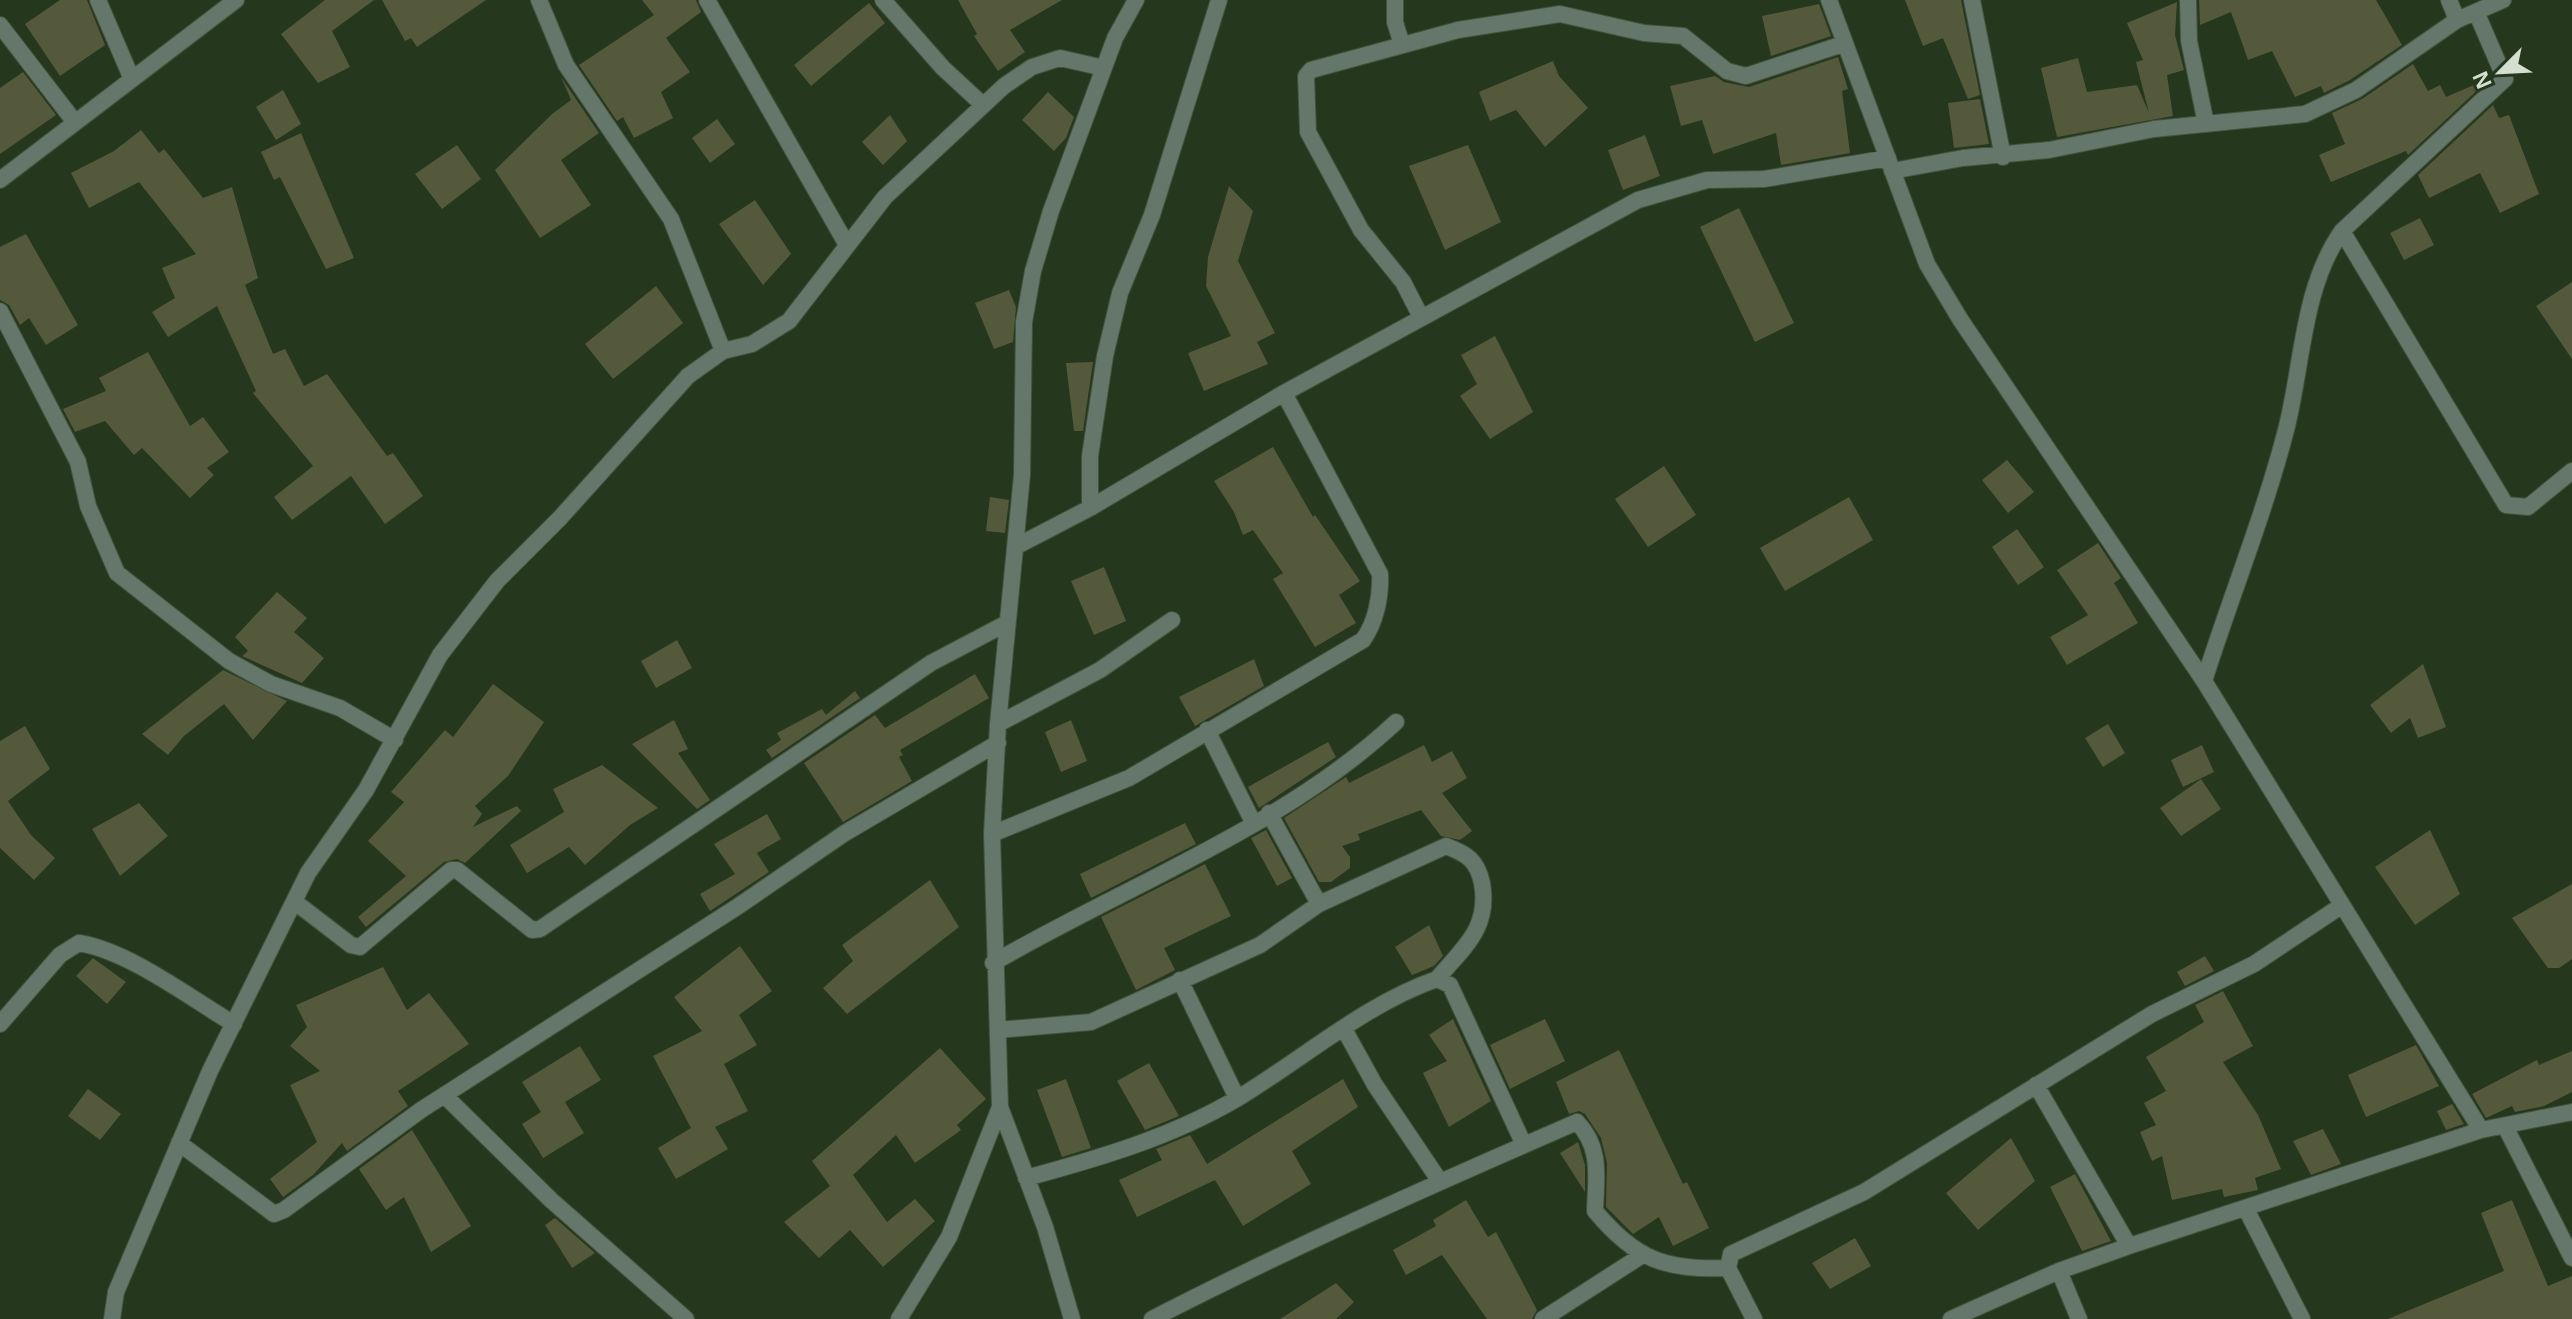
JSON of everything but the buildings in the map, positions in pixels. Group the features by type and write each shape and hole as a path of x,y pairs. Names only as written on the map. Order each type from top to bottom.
{"street":[{"path":"98,0 131,77"},
{"path":"0,180 131,77 236,0"},
{"path":"539,0 566,65 671,219 723,351"},
{"path":"707,0 847,245"},
{"path":"883,0 943,68 983,105"},
{"path":"1072,1319 1000,1107 993,963 992,834 998,724 1017,546 1024,322 1051,211 1115,38 1136,0"},
{"path":"1090,508 1090,456 1105,356 1120,293 1152,215 1219,0"},
{"path":"1395,0 1395,22 1402,45"},
{"path":"1829,0 1927,264 1960,319 2204,681 2481,1130"},
{"path":"1972,0 2003,157"},
{"path":"2188,0 2191,55 2206,124"},
{"path":"2449,0 2457,20"},
{"path":"1017,546 1090,508 1284,393 1638,200 1707,180 1764,179 1890,164 2003,157 2154,129 2305,114 2356,90 2457,20 2477,14 2503,0"},
{"path":"1421,317 1403,282 1361,230 1306,126 1307,73 1458,30 1560,14 1644,33 1683,36 1727,71 1746,76 1843,44"},
{"path":"2204,681 2286,431 2316,282 2326,254 2342,231 2505,79 2477,14"},
{"path":"0,25 74,121"},
{"path":"112,1319 116,1292 179,1143 308,873 395,740 440,655 497,581 560,518 664,400 707,360 723,351 752,344 789,321 885,197 983,105 1032,67 1053,59 1064,58 1104,68"},
{"path":"2342,231 2506,505 2528,507 2572,471"},
{"path":"0,311 6,342 78,462 88,506 117,573 229,661 271,684 340,708 395,740"},
{"path":"992,834 1129,778 1363,640 1370,630 1381,591 1380,574 1284,393"},
{"path":"998,724 1100,670 1172,620"},
{"path":"295,902 351,945 360,947 451,870 457,870 510,915 532,930 540,929 931,663 1007,623"},
{"path":"993,963 1269,813 1358,754 1396,722"},
{"path":"1207,730 1253,822"},
{"path":"179,1143 274,1214 444,1095 737,907 845,833 998,743"},
{"path":"1269,813 1319,904"},
{"path":"998,1030 1091,1022 1260,945 1319,904 1446,846 1465,853 1478,864 1486,911 1479,927 1437,979 1420,985 1344,1029 1237,1098 1176,1130 1132,1147 1026,1178"},
{"path":"1754,1319 1728,1268 1731,1254 1864,1192 2152,1014 2254,964 2341,906"},
{"path":"0,1024 60,955 79,943 94,945 129,962 234,1024"},
{"path":"1437,979 1450,985 1524,1145"},
{"path":"1180,980 1237,1098"},
{"path":"1344,1029 1375,1085 1439,1180"},
{"path":"2036,1085 2129,1246"},
{"path":"444,1095 551,1200 686,1319"},
{"path":"899,1319 949,1237 1000,1107"},
{"path":"1951,1319 2059,1271 2129,1246 2481,1130 2572,1112"},
{"path":"1152,1319 1270,1258 1439,1180 1577,1122 1591,1136 1596,1163 1595,1211 1620,1241 1661,1262 1694,1270 1728,1268"},
{"path":"2505,1126 2572,1258"},
{"path":"2246,1209 2302,1319"},
{"path":"1543,1319 1644,1254"},
{"path":"2059,1271 2079,1319"}]}
